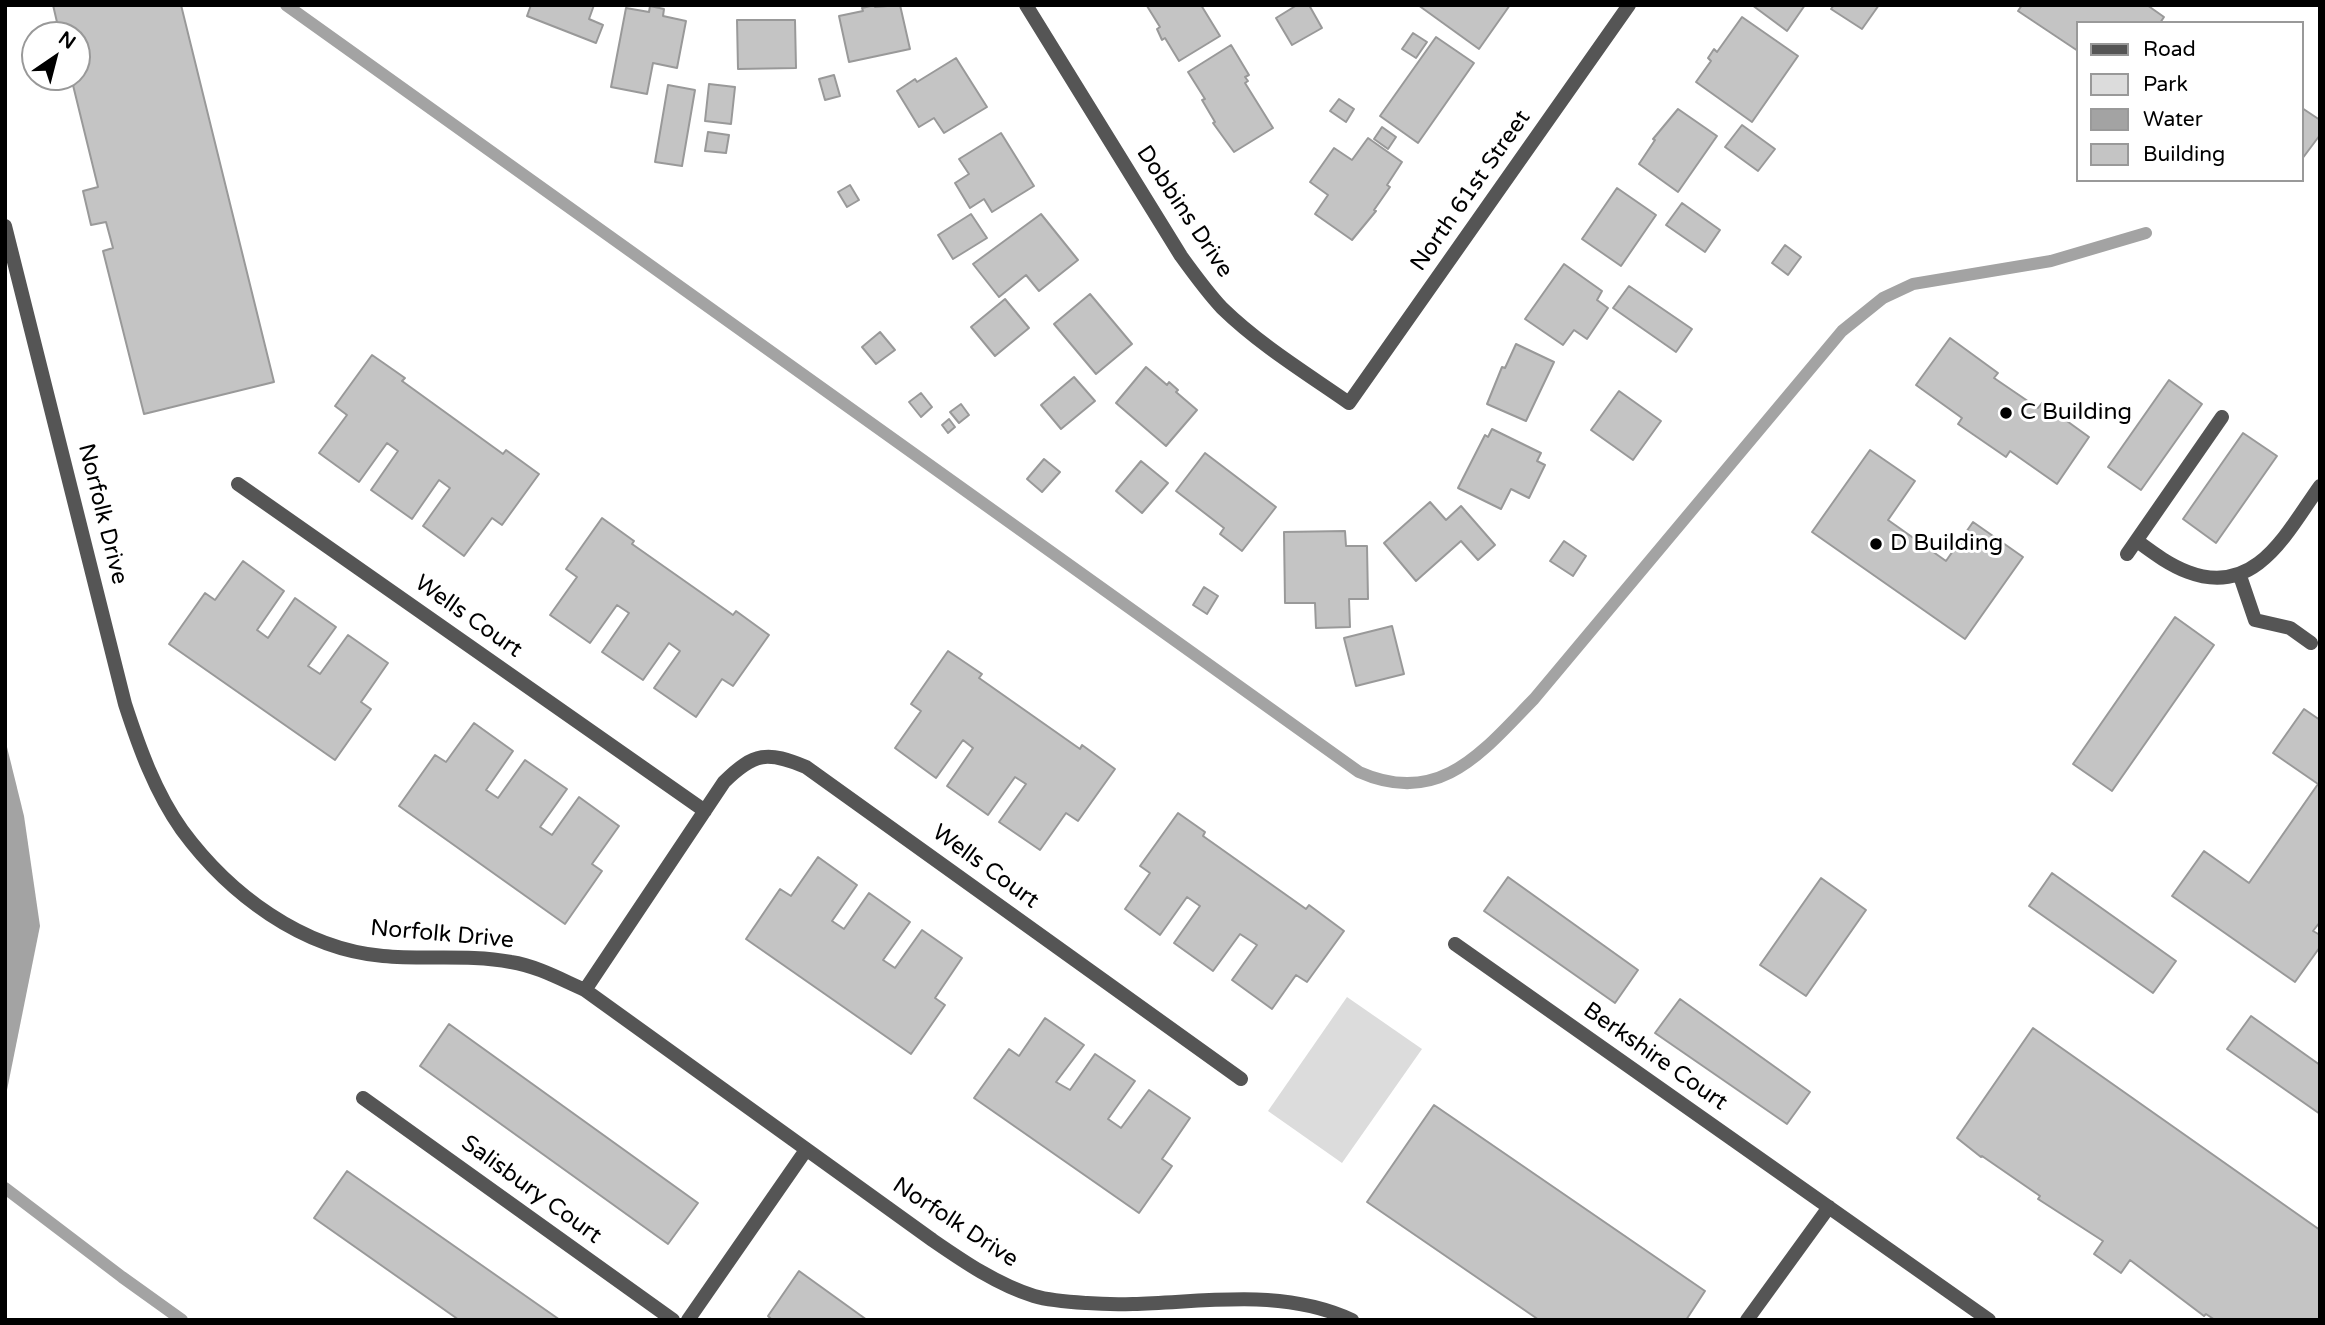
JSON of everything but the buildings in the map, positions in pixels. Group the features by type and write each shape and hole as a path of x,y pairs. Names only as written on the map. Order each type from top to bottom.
{"street":[{"name":"Dobbins Drive","path":"1026,5 1174,245 1201,284 1223,308 1268,347 1349,403"},
{"name":"North 61st Street","path":"1349,403 1629,5"},
{"name":"Norfolk Drive","path":"5,226 125,704 140,750 181,828 208,861 242,893 275,919 319,942 381,956 479,958 512,962 542,971 585,990 964,1262 1001,1283 1035,1296 1117,1306 1232,1299 1284,1300 1329,1309 1352,1320"},
{"path":"2127,554 2222,418"},
{"name":"Wells Court","path":"238,484 705,811"},
{"path":"2137,541 2185,571 2201,576 2240,576 2259,565 2276,549 2320,486"},
{"path":"2240,576 2255,620 2290,628 2311,643"},
{"name":"Wells Court","path":"585,990 724,782 741,765 761,757 781,756 806,766 1241,1079"},
{"name":"Berkshire Court","path":"1455,944 1989,1320"},
{"name":"Salisbury Court","path":"363,1098 673,1320"},
{"path":"688,1320 806,1150"},
{"path":"1747,1320 1829,1206"}],"green space":[{"path":"1347,997 1422,1049 1342,1163 1268,1111"}],"water":[{"path":"5,739 24,816 40,926 5,1100"}],"waterway":[{"path":"286,5 1359,772 1388,781 1413,783 1437,778 1458,768 1497,737 1534,699 1842,331 1883,298 1913,284 2051,261 2146,233"},
{"path":"5,1188 182,1320"}],"place":[{"name":"C Building","path":"2006,413"},
{"name":"D Building","path":"1876,544"}]}
